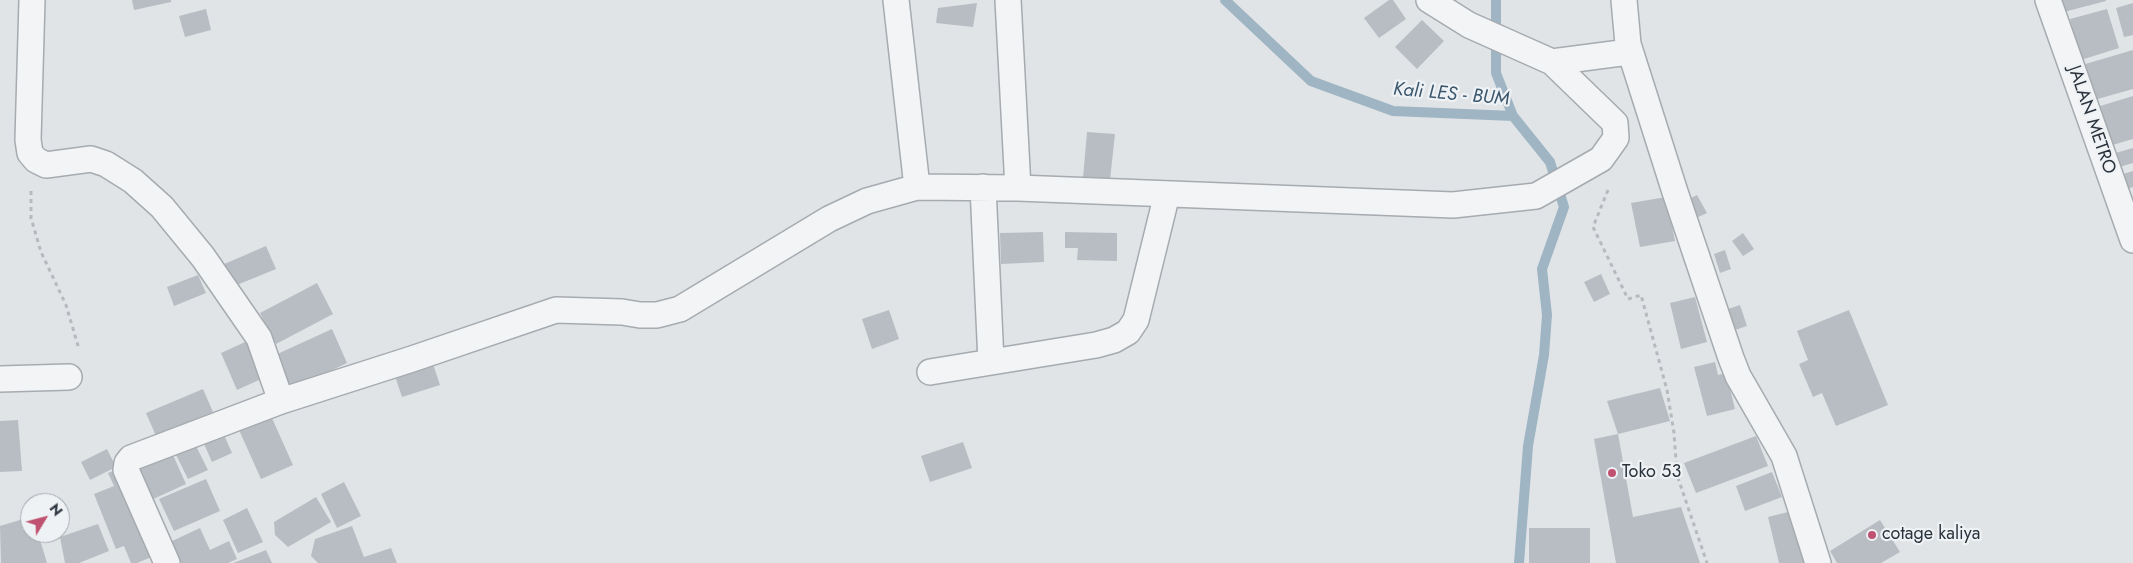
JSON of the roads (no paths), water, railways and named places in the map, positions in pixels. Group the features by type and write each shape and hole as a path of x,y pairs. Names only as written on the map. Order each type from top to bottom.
{"street":[{"path":"32,0 28,140 30,153 36,160 46,165 91,159 106,164 133,181 162,207 203,257 259,338 281,401"},
{"path":"896,0 917,187"},
{"path":"1008,0 1018,188"},
{"path":"167,563 126,470 127,463 131,458 281,401 556,310 657,315 680,309 829,219 867,201 917,187 983,187 1453,205 1536,196 1601,158 1616,138 1615,123 1552,62 1475,27 1429,0"},
{"path":"1624,0 1628,44 1674,192 1731,358 1738,376 1784,456 1818,563"},
{"name":"JALAN METRO","path":"2048,0 2125,192 2133,240"},
{"path":"1552,62 1621,53 1628,44"},
{"path":"983,187 991,362"},
{"path":"930,372 1096,345 1114,340 1128,332 1136,320 1167,194"},
{"path":"0,380 69,377"}],"waterway":[{"name":"Kali LES - BUM","path":"1225,0 1311,81 1393,111 1513,116"},
{"name":"Kali LES - BUM","path":"1496,0 1496,73 1513,116 1550,162 1564,207 1542,269 1547,315 1544,355 1528,446 1519,563"}],"place":[{"name":"Toko 53","path":"1612,473"},
{"name":"cotage kaliya","path":"1872,535"}]}
